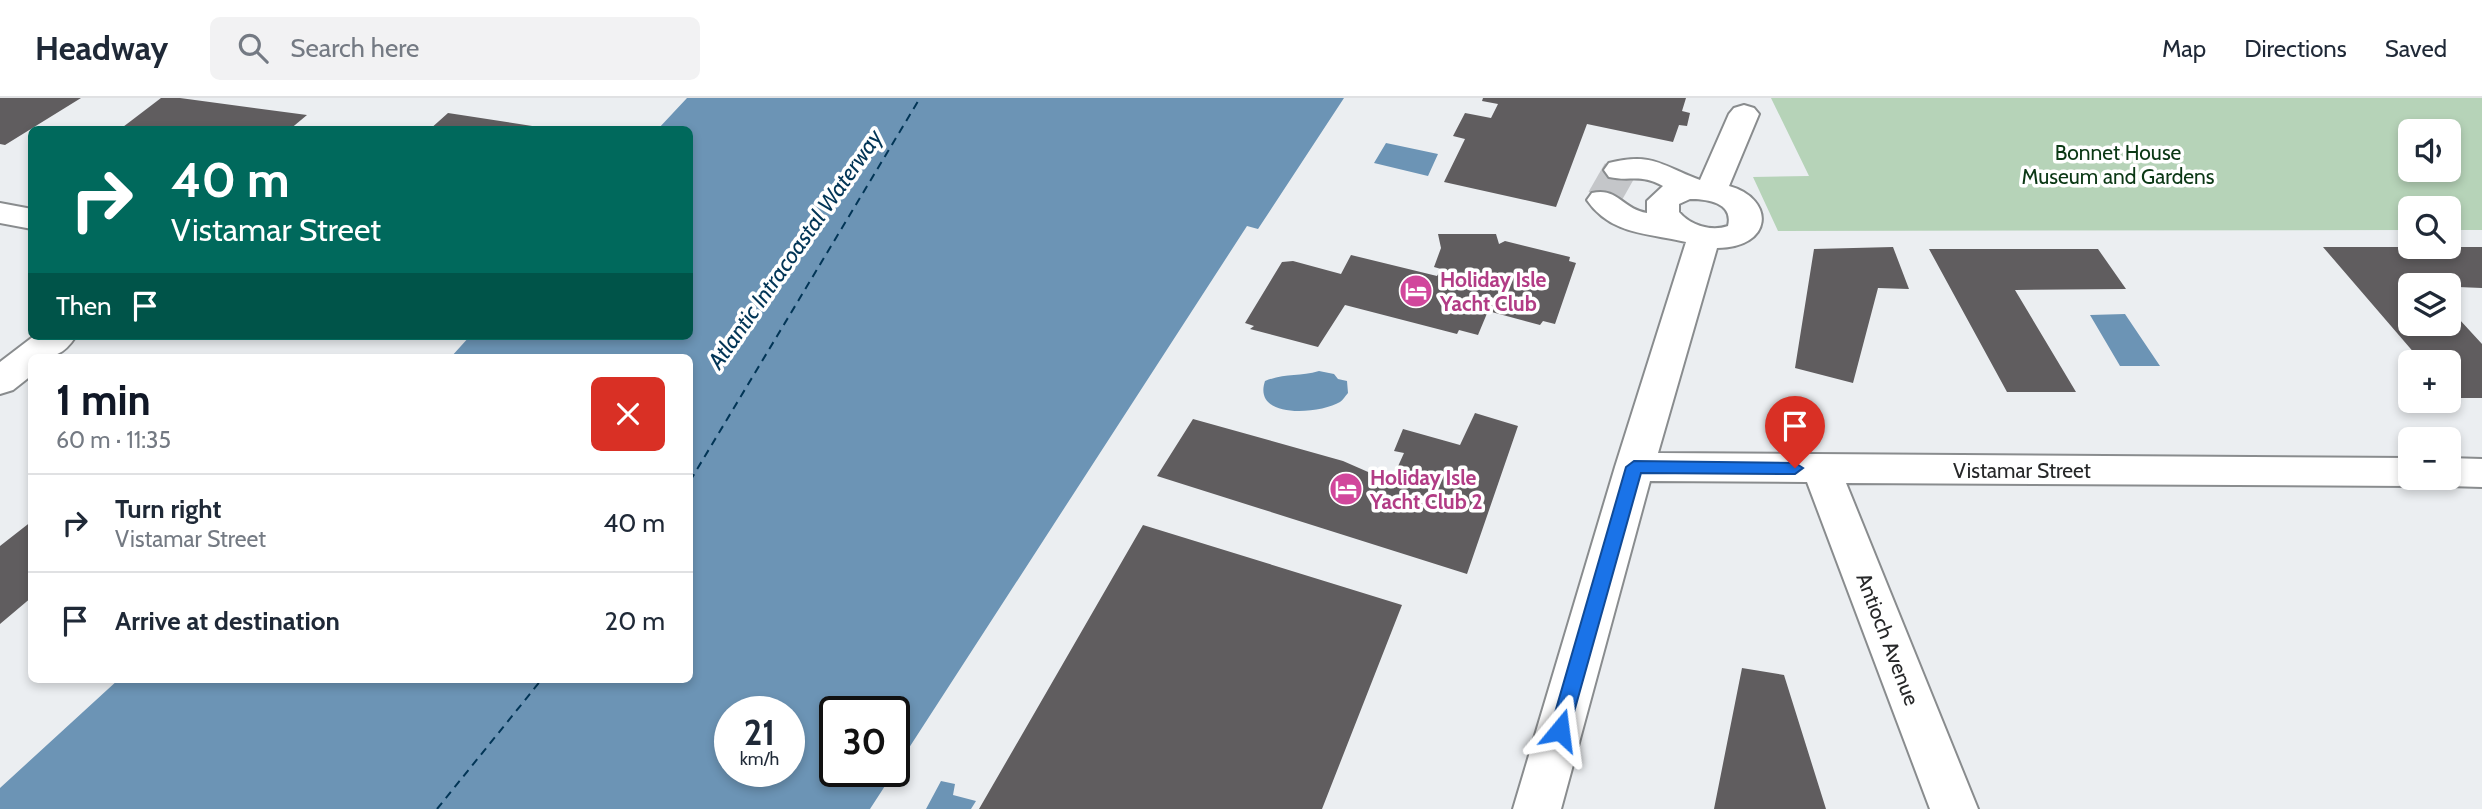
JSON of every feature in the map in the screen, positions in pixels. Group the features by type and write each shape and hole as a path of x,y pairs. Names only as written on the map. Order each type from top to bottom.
{"street":[{"path":"1689,234 1666,221 1661,204 1666,196 1700,190 1744,114"},
{"path":"1603,200 1609,211 1627,220 1689,234 1730,237 1745,226 1744,211 1738,203 1700,190 1657,169 1637,166 1620,170"},
{"path":"0,214 28,218"},
{"path":"1538,809 1634,467 1689,234"},
{"path":"35,354 53,340"},
{"path":"0,381 28,359"},
{"name":"Vistamar Street","path":"1634,467 2398,472"},
{"name":"Antioch Avenue","path":"1821,469 1954,809"},
{"path":"2461,472 2482,473"}],"green space":[{"name":"Bonnet House Museum and Gardens","path":"1771,98 2482,98 2482,230 2461,230 2461,196 2398,196 2398,230 1778,231 1753,177 1809,176"}],"water":[{"name":"Atlantic Intracoastal Waterway","path":"687,98 1344,98 1258,229 1247,226 910,746 910,696 819,696 819,787 884,787 870,809 0,809 0,788 115,683 693,683 693,354 454,354 466,340 693,340 693,126 661,126"},
{"path":"1386,143 1438,154 1428,176 1374,163"},
{"path":"2125,314 2160,366 2120,366 2090,315"},
{"path":"1319,371 1334,374 1338,379 1347,381 1348,393 1340,402 1318,409 1290,411 1268,402 1264,394 1265,381"},
{"path":"941,781 955,784 953,795 976,801 971,809 926,809"}],"building":[{"path":"0,98 81,98 36,126 28,126 28,131 5,145 0,144"},
{"path":"161,98 180,98 307,115 294,126 124,126"},
{"path":"1483,98 1686,98 1682,111 1690,113 1687,126 1679,125 1673,142 1587,124 1556,207 1444,182 1465,139 1453,136 1465,113 1491,118 1498,104 1482,101"},
{"path":"448,113 532,126 433,126"},
{"name":"Holiday Isle Yacht Club","path":"1438,234 1496,234 1499,244 1505,241 1570,257 1569,261 1576,263 1555,324 1543,321 1540,325 1488,311 1478,335 1459,330 1457,334 1345,305 1318,347 1250,329 1254,326 1245,323 1282,262 1293,261 1341,274 1351,255 1437,276 1441,269 1434,267 1441,248"},
{"path":"1893,247 1909,289 1878,288 1853,383 1795,368 1814,249"},
{"path":"2323,247 2398,247 2398,259 2461,259 2461,247 2482,247 2482,288 2461,287 2461,273 2398,273 2398,334"},
{"path":"1929,249 2098,249 2126,289 2015,290 2076,392 2007,392"},
{"path":"2461,321 2482,344 2482,398 2461,398 2461,350 2412,350 2400,336 2461,336"},
{"name":"Holiday Isle Yacht Club 2","path":"1475,413 1518,426 1467,574 1157,476 1193,419 1343,461 1391,482 1404,453 1394,451 1403,429 1460,445"},
{"path":"28,524 28,600 0,624 0,546"},
{"path":"1143,525 1402,605 1322,809 979,809"},
{"path":"1742,668 1784,675 1826,809 1714,809"}],"ferry route":[{"path":"693,476 920,98"},
{"path":"437,809 539,683"}],"tunnel":[{"path":"1603,200 1620,170"}],"place":[{"name":"Holiday Isle Yacht Club","path":"1416,291"},
{"name":"Holiday Isle Yacht Club 2","path":"1346,489"}],"route":[{"path":"1560,730 1634,467 1795,468"}]}
